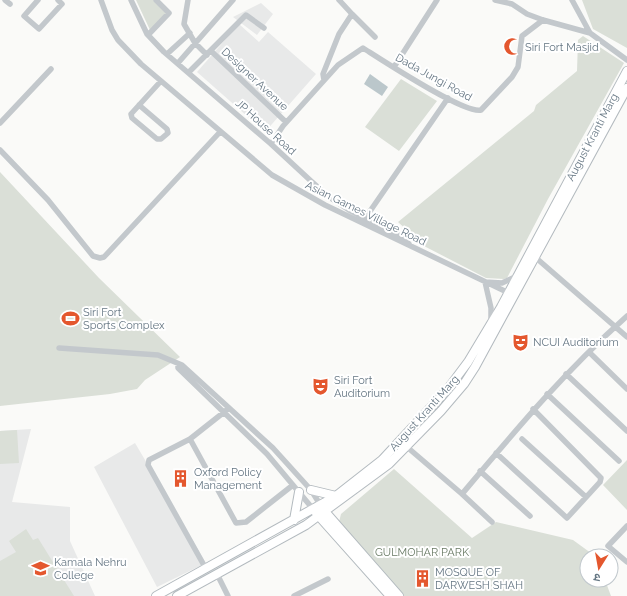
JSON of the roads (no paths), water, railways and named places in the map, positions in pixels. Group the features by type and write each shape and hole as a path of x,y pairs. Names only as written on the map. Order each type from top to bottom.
{"main road":[{"name":"August Kranti Marg","path":"156,596 294,520 320,511 389,464 407,447 464,384 511,295 517,276 627,71"},
{"name":"August Kranti Marg","path":"177,596 306,525 336,496 382,460 447,390 468,362 491,323 535,257 627,88"},
{"path":"311,490 336,496"},
{"path":"294,520 299,492"},
{"path":"320,511 390,596"},
{"path":"320,511 399,596"}],"street":[{"path":"5,0 10,4"},
{"path":"38,0 24,16 39,29 62,4 58,0"},
{"name":"Asian Games Village Road","path":"101,0 112,30 118,40 141,64 272,175 297,190 511,295"},
{"name":"JP House Road","path":"131,0 148,35 166,54 189,72 329,197 402,236 409,245"},
{"path":"148,35 169,13 156,0"},
{"name":"Designer Avenue","path":"188,0 184,24 195,43 209,53 286,122"},
{"path":"178,63 233,0"},
{"path":"339,0 375,37"},
{"path":"394,67 438,0"},
{"path":"494,0 510,2 527,14 590,33 627,60"},
{"path":"572,0 590,33"},
{"path":"271,144 286,122 324,80 324,74 339,34 352,14"},
{"path":"189,72 246,15 264,28"},
{"name":"Dada Jungi Road","path":"324,80 338,65 363,48 448,98 469,108 481,110 512,77 518,67 522,36 543,20"},
{"path":"166,54 190,33"},
{"path":"0,123 51,68"},
{"path":"139,105 167,129 168,133 157,139 132,118 131,114 139,105 161,81"},
{"path":"366,217 448,98"},
{"path":"0,150 48,200 93,256 100,258 104,257 220,132"},
{"path":"535,257 627,337"},
{"path":"491,323 492,308 484,282 502,283 517,276"},
{"path":"462,494 533,409 566,374 627,316"},
{"path":"59,348 158,354 170,358 182,365 267,454 299,492 320,511"},
{"path":"589,352 627,389"},
{"path":"566,374 627,431"},
{"path":"547,394 619,461"},
{"path":"496,452 567,518 600,482 601,478 533,409"},
{"path":"206,569 148,465 149,460 190,439 226,411"},
{"path":"226,411 273,448 311,490 320,511"},
{"path":"190,439 236,523 246,522 293,485"},
{"path":"522,439 586,497"},
{"path":"407,447 492,522"},
{"path":"480,472 530,516"},
{"path":"627,526 608,546 627,562"},
{"path":"216,574 228,596"},
{"path":"294,596 328,579"}],"place":[{"name":"Siri Fort Masjid","path":"512,47"},
{"name":"Siri Fort Sports Complex","path":"70,318"},
{"name":"NCUI Auditorium","path":"520,342"},
{"name":"Siri Fort Auditorium","path":"321,386"},
{"name":"Oxford Policy Management","path":"181,478"},
{"name":"Kamala Nehru College","path":"41,568"},
{"name":"MOSQUE OF DARWESH SHAH","path":"422,578"}],"park label":[{"name":"GULMOHAR PARK","path":"422,552"}]}
